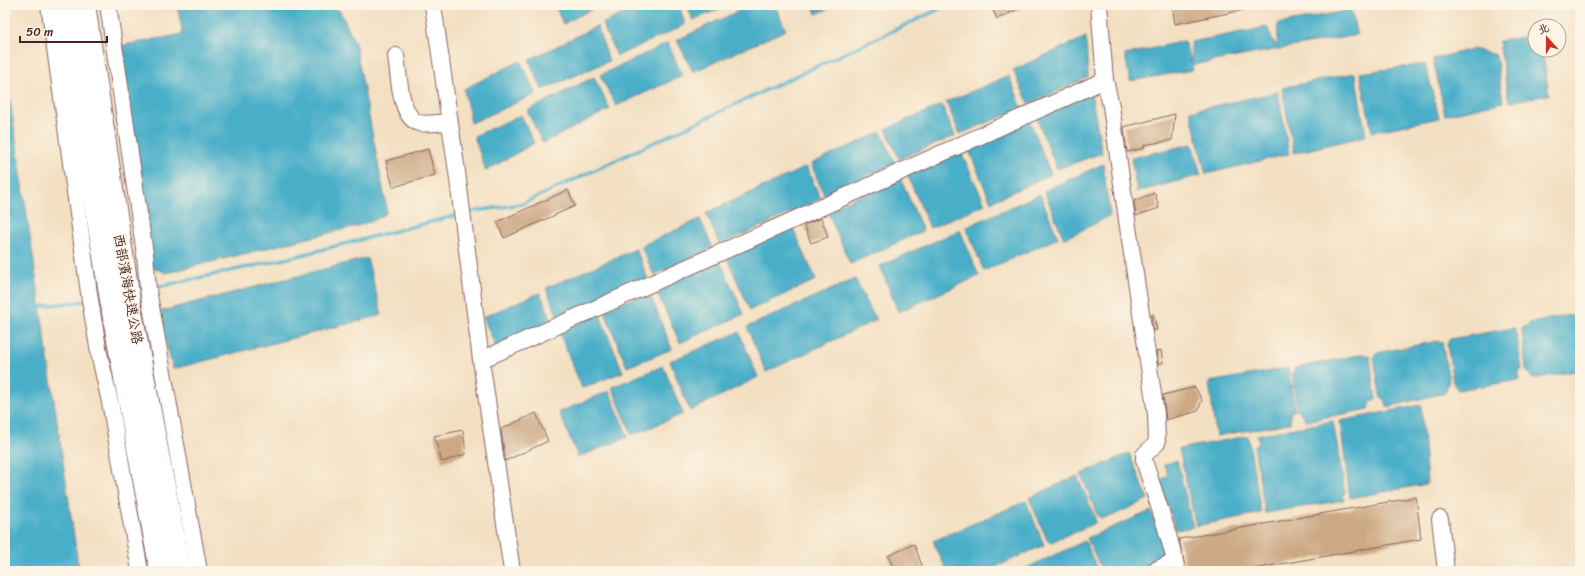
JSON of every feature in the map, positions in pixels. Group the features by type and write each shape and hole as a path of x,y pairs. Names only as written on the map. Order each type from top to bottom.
{"highway":[{"name":"西部濱海快速公路","path":"67,5 89,163 114,318 161,571"},
{"name":"西部濱海快速公路","path":"84,5 130,307 180,571"}],"street":[{"path":"49,5 90,300 140,571"},
{"path":"108,5 145,254 148,290 199,571"},
{"path":"433,5 481,360 512,571"},
{"path":"1099,5 1105,80 1112,113 1156,414 1157,443 1144,454 1144,460 1176,566 1153,571"},
{"path":"396,56 402,101 404,109 410,117 419,123 450,122"},
{"path":"481,360 1105,80"},
{"path":"1440,519 1446,571"}],"water":[{"path":"288,5 293,8 329,6 340,11 355,43 386,205 386,213 379,218 361,225 166,273 146,264 114,47 183,34 177,6"},
{"path":"555,5 598,5 598,6 563,24"},
{"path":"642,5 679,5 685,25 617,56 602,24"},
{"path":"687,5 730,5 693,20"},
{"path":"751,5 775,5 786,30 693,72 677,40"},
{"path":"813,5 838,5 816,14"},
{"path":"1351,10 1357,35 1192,65 1193,70 1130,81 1125,55 1184,41 1191,63 1191,42 1267,27 1277,48 1278,24"},
{"path":"597,26 609,61 542,90 529,60"},
{"path":"1086,37 1088,77 1029,104 1013,70"},
{"path":"1523,37 1527,41 1527,58 1543,58 1549,95 1509,102 1499,41"},
{"path":"668,43 682,76 616,106 600,75"},
{"path":"1472,49 1496,55 1503,102 1445,115 1433,59"},
{"path":"520,61 536,94 471,123 464,89"},
{"path":"1425,64 1439,118 1372,132 1360,73"},
{"path":"5,65 79,571 5,571"},
{"path":"1355,73 1366,136 1294,153 1282,88"},
{"path":"1009,76 1022,108 960,134 946,102"},
{"path":"594,77 610,109 543,143 527,111"},
{"path":"1278,92 1289,154 1206,174 1190,111"},
{"path":"1091,93 1102,153 1057,169 1036,117"},
{"path":"942,105 955,136 899,159 886,129"},
{"path":"521,115 534,143 486,171 474,136"},
{"path":"1029,119 1051,174 991,202 967,146"},
{"path":"881,132 895,163 824,195 811,164"},
{"path":"1192,144 1201,175 1137,192 1131,158"},
{"path":"960,150 985,204 930,228 907,174"},
{"path":"1103,164 1110,216 1064,239 1044,191"},
{"path":"806,167 821,199 720,245 706,213"},
{"path":"900,177 923,231 850,264 827,210"},
{"path":"1040,194 1058,238 984,271 966,227"},
{"path":"700,219 713,248 654,275 641,246"},
{"path":"793,228 816,280 750,310 727,258"},
{"path":"960,230 979,276 898,312 880,266"},
{"path":"636,249 648,279 558,317 546,288"},
{"path":"367,258 382,315 173,369 158,312"},
{"path":"719,259 744,314 680,343 655,288"},
{"path":"855,279 876,320 766,372 747,327"},
{"path":"649,292 672,349 627,367 604,310"},
{"path":"540,293 553,323 496,347 483,317"},
{"path":"599,313 623,372 582,388 558,329"},
{"path":"1580,313 1580,370 1533,379 1526,370 1522,328 1530,323"},
{"path":"1513,328 1516,330 1522,370 1519,371 1519,380 1458,390 1453,383 1447,344 1450,339"},
{"path":"739,332 758,377 690,411 670,361"},
{"path":"1438,341 1442,342 1449,381 1445,393 1387,407 1384,399 1380,396 1374,357 1376,353"},
{"path":"1364,354 1370,357 1376,399 1371,401 1369,409 1306,421 1303,414 1297,411 1292,373 1295,368"},
{"path":"663,366 683,414 632,435 612,387"},
{"path":"1288,368 1295,411 1290,412 1290,423 1216,436 1209,382"},
{"path":"609,391 628,437 578,457 559,412"},
{"path":"1421,405 1427,484 1350,498 1340,421"},
{"path":"1333,421 1345,493 1343,494 1344,500 1265,513 1254,445 1259,444 1257,435"},
{"path":"1248,436 1261,513 1196,526 1179,449"},
{"path":"1129,453 1148,499 1112,516 1101,518 1097,515 1081,474"},
{"path":"1177,460 1193,527 1176,530 1159,481 1168,475 1164,465"},
{"path":"1077,476 1095,517 1095,523 1051,542 1047,540 1029,498"},
{"path":"1026,501 1044,545 987,571 947,571 933,541"},
{"path":"1151,511 1170,560 1144,571 1102,571 1087,538"},
{"path":"1085,541 1098,571 1028,571 1026,568"}],"building":[{"path":"991,5 1027,5 997,19"},
{"path":"1172,5 1247,5 1248,9 1175,24"},
{"path":"1175,114 1172,140 1144,145 1144,148 1127,152 1124,127"},
{"path":"428,149 435,175 393,187 386,161"},
{"path":"568,190 575,206 504,238 497,222"},
{"path":"1155,193 1159,208 1136,216 1134,201"},
{"path":"821,218 828,237 811,243 804,225"},
{"path":"1153,314 1157,330 1153,331 1151,315"},
{"path":"1161,350 1163,363 1158,364 1156,352"},
{"path":"1195,387 1202,400 1198,411 1166,420 1163,395"},
{"path":"536,413 548,441 505,461 501,429"},
{"path":"463,430 466,454 442,462 434,436"},
{"path":"1416,497 1421,539 1242,571 1186,571 1179,539"},
{"path":"914,544 924,571 895,571 888,556"}],"waterway":[{"path":"466,213 522,204 948,5"},
{"path":"157,287 285,259 458,215"},
{"path":"36,307 86,301"}]}
